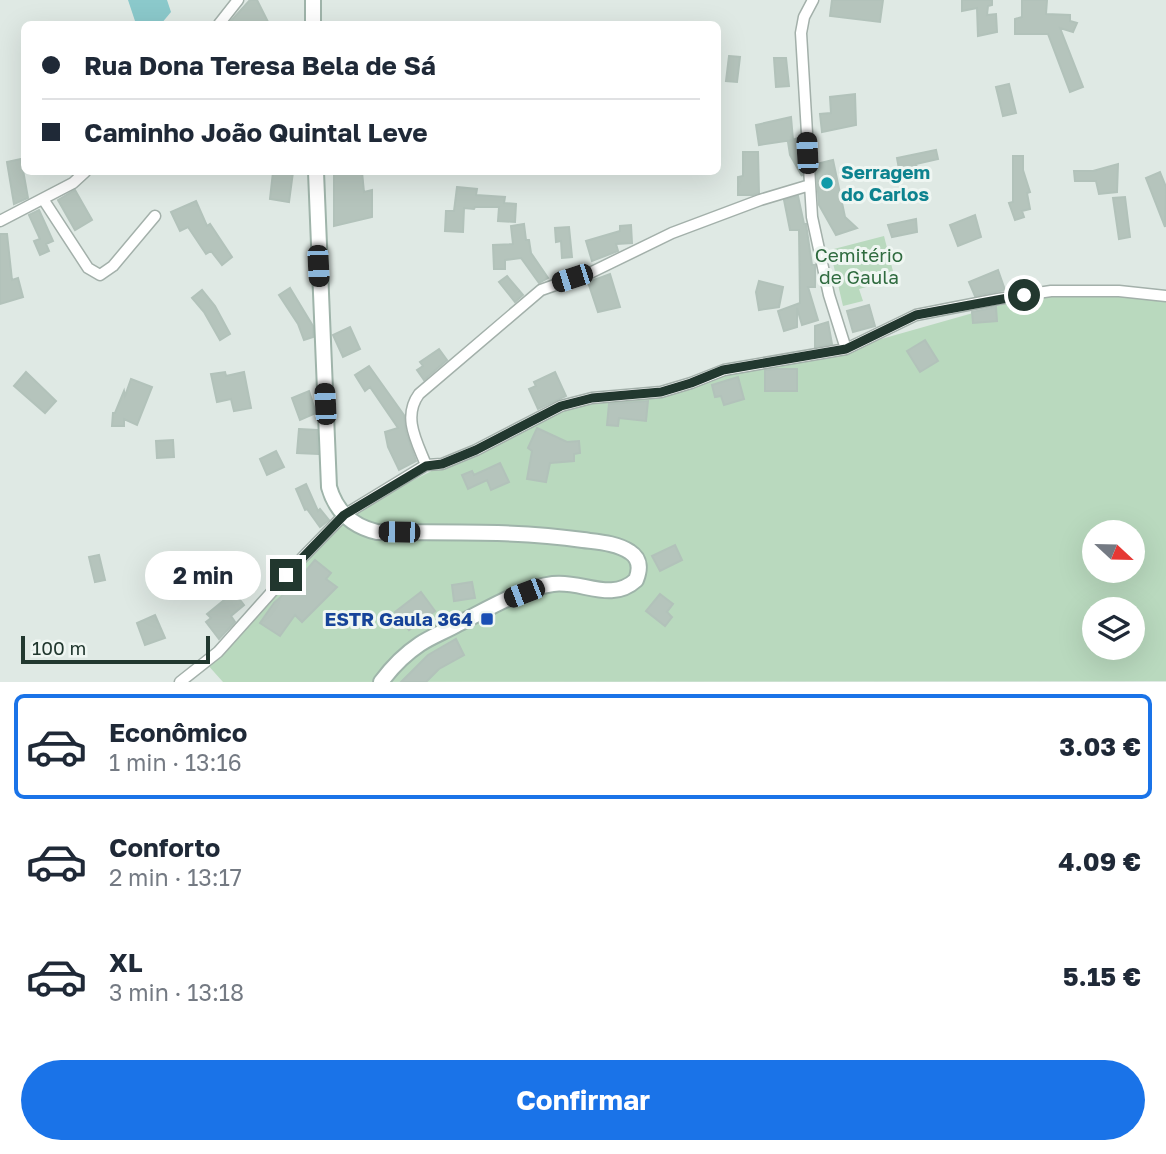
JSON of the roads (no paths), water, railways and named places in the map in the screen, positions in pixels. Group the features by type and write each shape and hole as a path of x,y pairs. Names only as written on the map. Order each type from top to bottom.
{"main road":[{"path":"313,0 313,21"},
{"path":"316,175 329,487 335,504 344,515 363,529 377,531 530,535 608,543 630,552 639,567 636,580 622,590 612,592 552,584 509,598 420,644 400,660 381,681"}],"street":[{"path":"221,21 238,0"},
{"path":"814,0 803,17 802,33 812,217 829,295 846,349"},
{"path":"0,221 73,183 82,175"},
{"path":"426,466 411,425 413,402 530,297 551,285 622,259 672,233 760,200 810,185"},
{"path":"43,199 88,268 100,275 113,266 155,216"},
{"path":"180,681 218,652 344,515 426,466 442,464 476,450 561,406 578,400 661,392 723,370 846,349 916,315 998,299 1051,291 1119,291 1166,296"}],"water":[{"path":"128,0 167,0 171,12 164,21 135,21"}],"place":[{"name":"Serragem do Carlos","path":"827,183"},
{"name":"ESTR Gaula 364","path":"487,619"}],"park label":[{"name":"Cemitério de Gaula","path":"859,266"}]}
